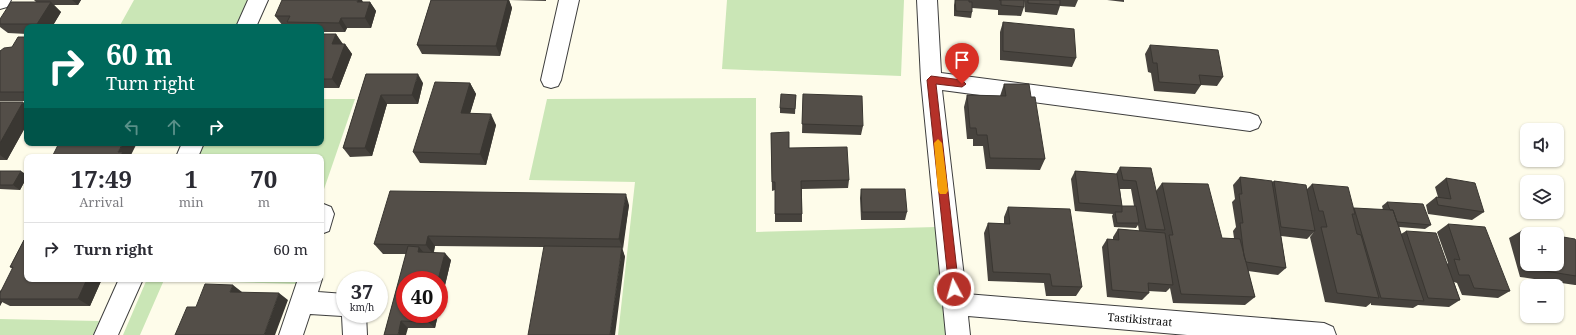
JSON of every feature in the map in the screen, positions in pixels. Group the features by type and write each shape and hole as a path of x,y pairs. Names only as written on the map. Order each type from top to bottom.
{"street":[{"path":"247,24 258,0"},
{"path":"551,80 569,0"},
{"path":"926,0 931,80 958,335"},
{"path":"931,80 1250,122"},
{"path":"106,335 130,282"},
{"path":"291,335 309,282"},
{"path":"302,302 336,304"},
{"name":"Tastikistraat","path":"955,304 1324,335"},
{"path":"354,323 355,335"}],"green space":[{"path":"134,0 251,0 239,24 121,24"},
{"path":"727,0 904,0 901,76 722,69"},
{"path":"756,98 756,232 936,227 946,335 618,335 635,182 529,180 547,99"},
{"path":"324,99 355,99 324,189 324,154 198,154 202,146 324,146"},
{"path":"146,282 163,282 140,335 123,335"},
{"path":"231,282 299,282 298,284"},
{"path":"0,319 99,321 93,335 0,335"}],"building":[{"path":"282,0 358,0 357,2 370,2 365,18 341,18 339,23 287,22 290,16 275,16"},
{"path":"431,0 508,0 496,46 417,45"},
{"path":"955,0 969,0 969,2 972,2 972,12 956,11"},
{"path":"1001,0 1024,0 1024,7 1001,5"},
{"path":"1028,0 1060,0 1060,5 1028,3"},
{"path":"11,2 51,2 37,24 0,24 0,19"},
{"path":"1003,22 1074,29 1076,58 1003,51"},
{"path":"324,34 336,34 332,44 345,44 332,79 324,79"},
{"path":"18,37 24,37 24,92 0,92 0,51 4,48 12,47"},
{"path":"1150,45 1218,50 1223,77 1199,75 1201,85 1159,82 1157,63 1153,63"},
{"path":"366,74 418,74 412,95 381,95 365,148 343,148"},
{"path":"435,82 470,83 461,113 491,114 480,154 413,152"},
{"path":"1004,84 1029,84 1031,97 1035,97 1045,159 990,158 987,135 977,135 976,128 970,128 967,95 1006,96"},
{"path":"781,94 796,95 795,109 780,108"},
{"path":"803,94 862,96 863,126 802,124"},
{"path":"0,102 23,102 0,143"},
{"path":"789,132 789,148 847,147 849,180 801,181 802,214 775,214 775,182 772,182 771,133"},
{"path":"58,146 121,146 118,152 123,152 122,154 54,154"},
{"path":"1120,167 1151,168 1165,230 1146,229 1136,181 1123,180"},
{"path":"0,171 21,171 13,185 0,185"},
{"path":"1075,171 1117,174 1122,206 1079,203"},
{"path":"1240,177 1272,181 1286,268 1246,262 1240,223 1243,223 1239,194 1242,194"},
{"path":"1446,178 1475,183 1484,212 1438,205 1436,197 1451,199"},
{"path":"1274,181 1306,185 1315,231 1281,227"},
{"path":"1162,183 1208,184 1222,238 1240,239 1255,297 1181,294 1169,235 1173,235"},
{"path":"1312,184 1348,187 1355,214 1352,214 1357,234 1361,235 1379,298 1337,293 1321,227 1327,227 1323,211 1319,211"},
{"path":"861,189 905,189 907,212 862,212"},
{"path":"390,191 626,194 619,239 428,236 426,245 374,244"},
{"path":"1387,202 1423,204 1431,225 1397,222 1393,210 1390,210"},
{"path":"1122,206 1136,206 1139,223 1117,223 1115,212 1122,212"},
{"path":"1008,207 1070,209 1082,287 1052,286 1050,274 993,272 988,223 1010,224"},
{"path":"1354,208 1393,210 1424,301 1381,298"},
{"path":"1448,224 1485,227 1510,291 1474,288 1469,275 1459,275 1454,259 1460,260"},
{"path":"1118,229 1165,233 1173,285 1148,283 1149,293 1112,290 1107,239 1119,240"},
{"path":"1406,231 1436,233 1460,300 1428,298"},
{"path":"1564,237 1575,239 1576,241 1576,276 1545,271 1564,271"},
{"path":"24,240 24,282 86,282 78,299 0,299 0,293 13,267 10,267"},
{"path":"408,246 419,247 418,252 445,253 440,271 401,271"},
{"path":"544,246 622,247 610,335 528,335"},
{"path":"205,284 233,285 230,292 279,293 264,335 175,335 187,307 196,307"},
{"path":"396,290 396,323 401,323 398,335 384,335"}],"slow traffic":[{"path":"938,143 943,191"}],"route":[{"path":"954,289 931,80 962,84"}]}
